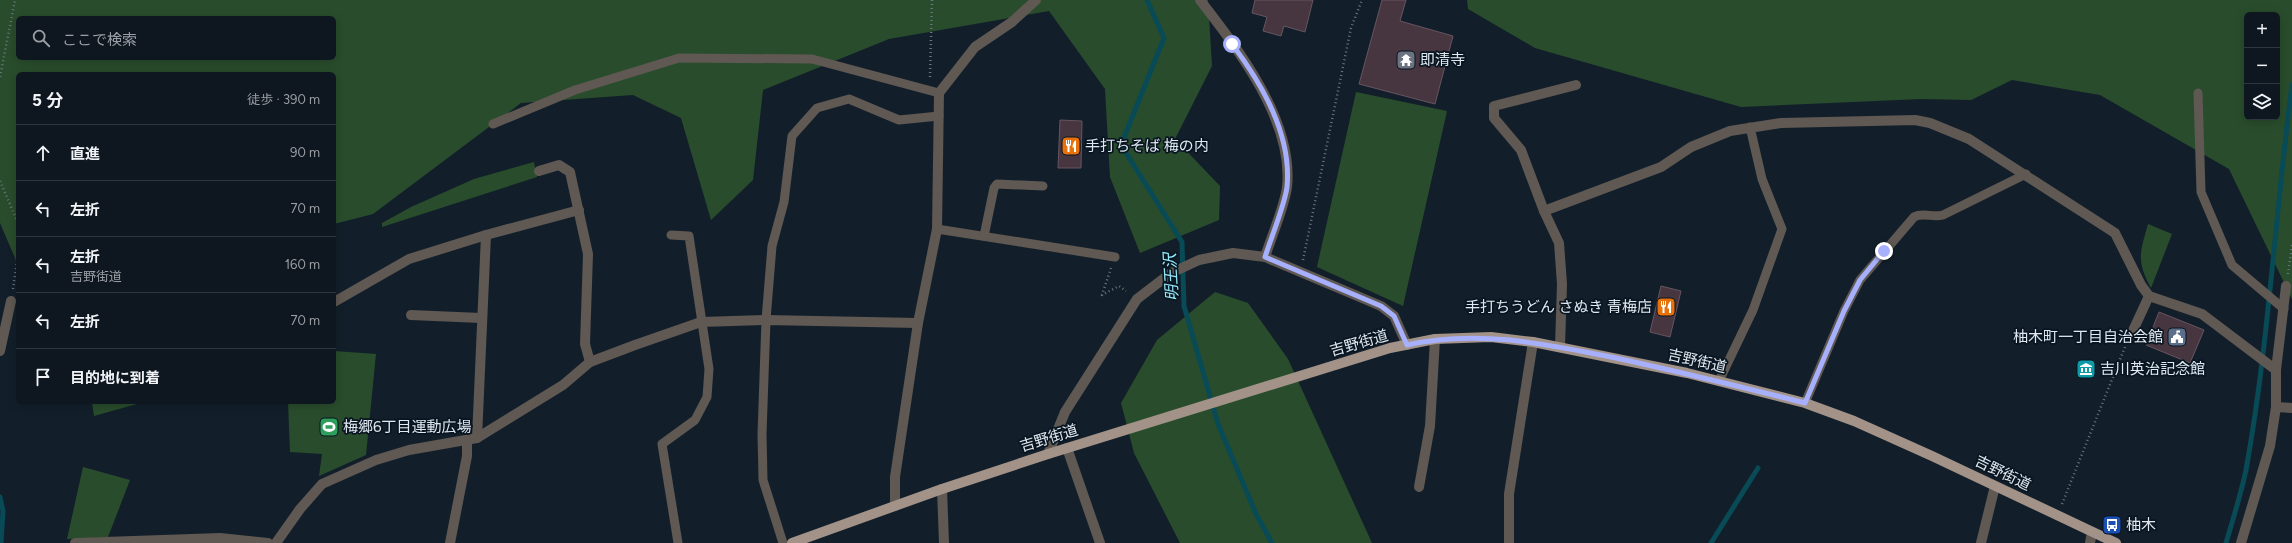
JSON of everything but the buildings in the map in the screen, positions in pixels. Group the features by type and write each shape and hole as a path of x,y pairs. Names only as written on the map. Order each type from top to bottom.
{"main road":[{"name":"吉野街道","path":"792,543 942,488 1312,372 1407,345 1435,339 1491,337 1560,346 1719,381 1805,403 1854,421 2116,543"}],"street":[{"path":"894,506 895,477 918,323 937,229 939,93 975,47 1012,22 1036,0"},
{"path":"1200,0 1249,66 1275,117 1284,144 1287,187 1265,257"},
{"path":"1560,346 1562,284 1559,243 1544,211 1521,150 1494,118 1494,106 1576,85"},
{"path":"1544,211 1661,167 1690,147 1730,131 1750,127 1781,124 1915,120 1930,123 1969,139 2026,174 2115,233 2141,285 2149,296 2202,314 2276,370"},
{"path":"539,171 559,165 570,172 588,254 585,344 590,362"},
{"path":"336,301 410,260 486,235 579,210"},
{"path":"450,543 467,456 472,440 486,235"},
{"path":"1048,454 1065,412 1137,299 1171,273 1199,260 1233,253 1265,257 1381,306 1394,316 1407,345"},
{"path":"2241,543 2270,446 2276,408 2276,370 2286,286"},
{"path":"2130,337 2149,296"},
{"path":"0,351 11,301"},
{"path":"411,315 481,318"},
{"path":"276,543 300,509 322,484 376,460 409,450 472,440 563,385 590,362 701,322 766,320 918,323"},
{"path":"1419,487 1430,426 1435,339"},
{"path":"1509,543 1509,494 1533,342"},
{"path":"2276,408 2292,408"},
{"path":"1067,448 1100,543"},
{"path":"1981,543 1994,486"},
{"path":"942,488 944,543"},
{"path":"2090,543 2092,532"},
{"path":"75,543 220,538 268,543"}],"lane":[{"path":"493,124 575,90 680,58 812,59 939,93"},
{"path":"2198,93 2201,192 2232,266 2284,309"},
{"path":"783,543 764,480 766,320 772,246 784,202 792,136 817,108 848,99 899,120 939,116"},
{"path":"1719,381 1753,310 1782,229 1762,179 1750,127"},
{"path":"1805,403 1841,318 1860,280 1896,236 1914,217 1919,214 1937,217 1943,215 2026,174"},
{"path":"984,236 994,188 997,184 1043,186"},
{"path":"937,229 1115,257"},
{"path":"672,235 690,236 701,322 709,369 707,397 695,420 662,444 678,543"}],"path":[{"path":"0,77 15,0"},
{"path":"932,0 930,84 939,93"},
{"path":"1301,272 1351,28 1362,0"},
{"path":"0,181 16,218"},
{"path":"2286,286 2292,245"},
{"path":"1115,257 1102,295 1119,286 1137,299"},
{"path":"11,301 16,267"},
{"path":"2057,516 2130,337"}],"green space":[{"path":"0,0 1208,0 1212,66 1175,139 1220,186 1219,220 1140,253 1110,177 1105,89 1049,11 889,39 763,90 753,180 711,220 681,118 633,95 521,103 373,214 336,223 336,72 16,72 16,260 0,223"},
{"path":"1467,0 2292,0 2292,299 2229,169 2100,95 2012,80 1971,100 1921,99 1741,107 1535,48 1468,9"},
{"path":"1356,92 1447,111 1403,306 1317,267"},
{"path":"534,162 537,177 382,227 382,223 411,207 474,179"},
{"path":"2148,224 2172,234 2151,288 2141,263 2141,250"},
{"path":"1215,292 1248,303 1288,359 1372,543 1180,543 1134,453 1121,403 1157,340"},
{"name":"梅郷6丁目運動広場","path":"336,351 376,354 366,455 319,476 322,454 290,452 288,404 336,404"},
{"path":"92,404 137,404 94,416"},
{"path":"83,467 130,480 108,537 67,539"}],"waterway":[{"name":"明王沢","path":"1147,0 1164,38 1121,145 1182,242 1184,306 1218,424 1256,514 1272,543"},
{"path":"2226,543 2244,479 2254,422 2292,85"},
{"path":"1711,543 1758,468"},
{"path":"0,497 3,511 1,543"}],"place":[{"name":"即清寺","path":"1406,60"},
{"name":"手打ちそば 梅の内","path":"1071,146"},
{"name":"手打ちうどん さぬき 青梅店","path":"1666,307"},
{"name":"柚木町一丁目自治会館","path":"2177,337"},
{"name":"吉川英治記念館","path":"2086,369"},
{"name":"梅郷6丁目運動広場","path":"329,427"},
{"name":"柚木","path":"2112,525"}],"route":[{"path":"1232,44 1249,66 1275,117 1284,144 1287,187 1265,257 1381,306 1394,316 1407,345 1435,339 1491,337 1533,342 1560,346 1687,373 1805,403 1844,311 1860,280 1884,251"}]}
